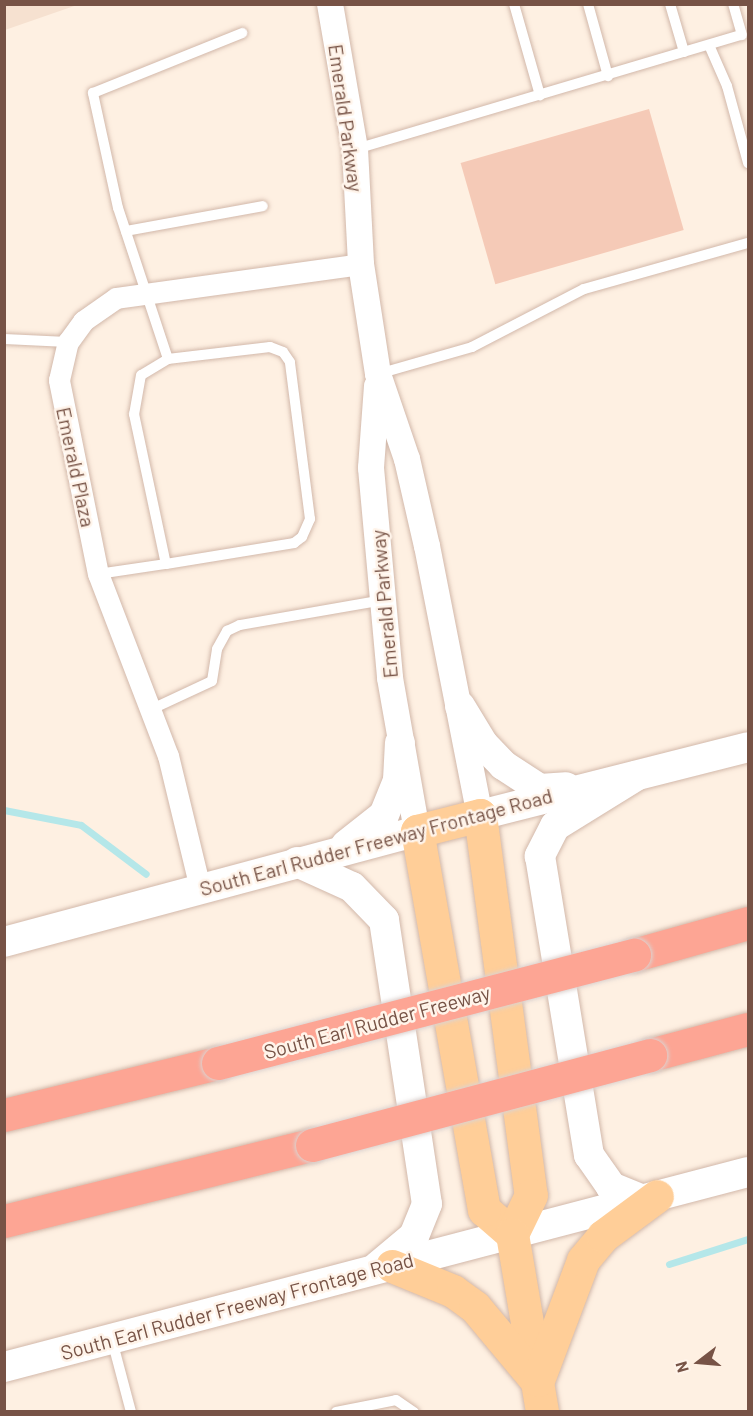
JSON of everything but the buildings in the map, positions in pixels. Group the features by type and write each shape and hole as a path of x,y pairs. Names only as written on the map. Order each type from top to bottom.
{"highway":[{"name":"South Earl Rudder Freeway","path":"4,1115 219,1063 748,923"},
{"path":"4,1221 312,1145 748,1029"}],"main road":[{"path":"460,706 483,744 540,789 599,784"},
{"path":"337,852 384,815 398,780 400,743"},
{"name":"South Earl Rudder Freeway Frontage Road","path":"4,942 297,862 748,747"},
{"path":"636,776 555,826 540,856 589,1155 611,1187 651,1198"},
{"path":"480,815 531,1195 512,1234 539,1397"},
{"path":"417,831 484,1210 512,1234"},
{"path":"297,862 352,887 384,920 427,1204 414,1236 383,1268 453,1291 475,1306 539,1397"},
{"name":"South Earl Rudder Freeway Frontage Road","path":"4,1367 748,1172"},
{"path":"539,1397 584,1260 603,1236 651,1198"}],"street":[{"name":"Emerald Parkway","path":"330,4 355,149 361,264 378,374 407,459 460,706 480,815"},
{"name":"Emerald Plaza","path":"200,888 152,709 98,574 59,380 68,342 83,321 116,298 361,264"},
{"name":"Emerald Parkway","path":"378,374 371,468 383,600 400,743 417,831"}],"lane":[{"path":"514,4 540,95"},
{"path":"588,4 608,76"},
{"path":"670,4 684,52"},
{"path":"733,4 742,35 748,46"},
{"path":"168,359 126,231 93,93 242,33"},
{"path":"355,149 742,35"},
{"path":"708,45 728,86 748,163"},
{"path":"126,231 263,206"},
{"path":"378,374 472,347 584,289 748,243"},
{"path":"4,339 68,342"},
{"path":"98,574 166,564 294,543 310,519 290,362 283,352 270,347 168,359 141,375 134,414 166,564"},
{"path":"152,709 212,681 218,649 227,631 240,625 383,600"},
{"path":"112,1340 131,1412"},
{"path":"336,1412 396,1400 414,1412"}],"shaded area":[{"path":"5,4 77,4 77,5 5,30"}],"waterway":[{"path":"4,810 81,825 146,874"},
{"path":"669,1264 748,1239"}]}
